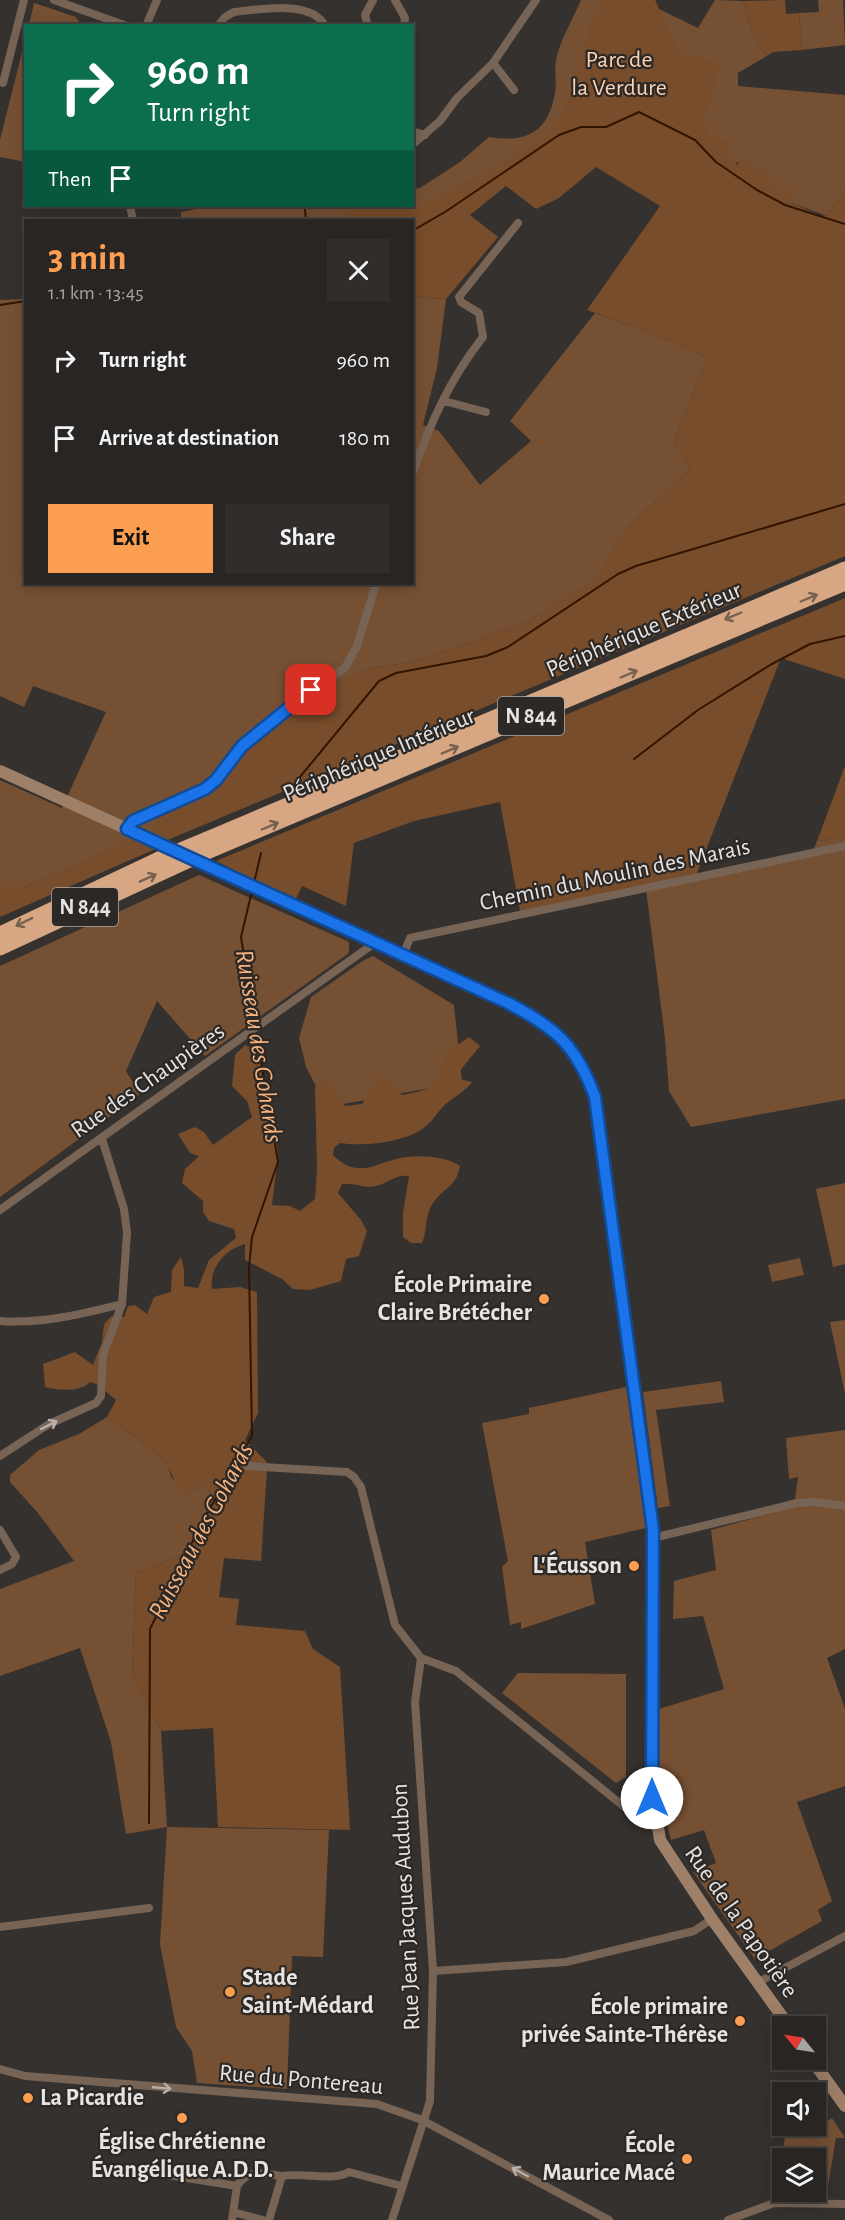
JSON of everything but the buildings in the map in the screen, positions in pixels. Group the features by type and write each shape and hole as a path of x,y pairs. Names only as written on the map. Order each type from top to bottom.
{"highway":[{"name":"Périphérique Extérieur","path":"210,844 845,569"},
{"name":"Périphérique Intérieur","path":"0,948 165,864 210,844 845,583"},
{"name":"N 844","path":"0,934 165,864"}],"street":[{"path":"0,82 3,83 24,0"},
{"path":"54,0 121,24"},
{"path":"147,24 156,0"},
{"path":"367,24 365,15 373,0"},
{"path":"395,0 405,18 404,24"},
{"path":"414,143 425,135 493,63 536,0"},
{"path":"220,24 225,17 234,12 302,4 319,13 324,24"},
{"path":"493,63 514,90"},
{"path":"414,132 425,135"},
{"path":"414,469 432,419 444,401 448,387 483,337 479,314 461,302 459,297 518,223"},
{"path":"444,401 486,412"},
{"path":"127,829 133,821 205,789 216,780 242,746 304,695 345,668 357,646 376,585"},
{"name":"Rue de la Papotière","path":"0,771 532,1015 566,1042 578,1057 595,1097 618,1253 653,1538 651,1780 654,1812 660,1840 712,1919 782,2016"},
{"name":"Chemin du Moulin des Marais","path":"403,955 410,938 845,846"},
{"name":"Rue des Chaupières","path":"0,1210 376,942"},
{"path":"0,1456 38,1430 99,1400 103,1355 122,1304 126,1222 102,1139"},
{"path":"0,1321 20,1323 62,1318 122,1304"},
{"path":"247,1466 330,1470 347,1472 354,1477 361,1487 395,1625 421,1658 456,1671 632,1813 654,1812"},
{"path":"653,1538 797,1503 816,1502 845,1506"},
{"path":"0,1530 16,1557 12,1564 0,1570"},
{"name":"Rue Jean Jacques Audubon","path":"392,2220 429,2101 434,1971 415,1702 421,1658"},
{"path":"0,1927 149,1908"},
{"path":"434,1971 566,1962 694,1931 712,1919"},
{"path":"758,1983 845,1936"},
{"name":"Rue du Pontereau","path":"0,2069 25,2076 377,2104 423,2120 609,2220"},
{"path":"819,2070 845,2106"},
{"path":"150,2172 237,2186"},
{"path":"263,2220 233,2216 237,2186 243,2176 251,2173 282,2176 296,2174 342,2176 349,2172 402,2186"},
{"path":"268,2220 282,2176"},
{"path":"728,2220 774,2203 845,2204"}],"green space":[{"name":"Parc de la Verdure","path":"581,0 655,0 659,9 698,28 715,0 743,1 754,38 767,56 738,73 738,86 845,95 845,191 827,216 789,202 702,136 602,136 414,219 181,219 181,212 206,207 414,207 414,189 420,188 460,162 489,137 524,136 541,126 552,107 556,85 555,64 564,37"},
{"path":"604,0 655,0 676,48 720,66 704,118 710,136 727,142 737,165 742,161 751,162 753,172 760,169 767,171 768,181 775,181 775,190 780,192 785,185 792,194 789,202 819,215 827,216 845,191 845,556 170,839 151,830 160,817 217,791 235,760 258,738 324,690 367,669 417,661 525,623 593,581 626,529 690,469 674,441 707,358 662,337 587,310 660,206 596,167 559,198 536,209 506,186 470,215 498,237 446,299 414,297 414,219 345,219 356,207 420,209 448,191 539,142 559,120 582,60 588,30"},
{"path":"785,0 786,14 799,13 802,50 773,52 767,56 754,38 743,1"},
{"path":"818,0 843,0 845,45 802,50 799,13 819,12"},
{"path":"34,3 76,17 80,24 29,24"},
{"path":"24,44 24,162 0,157 0,140"},
{"path":"414,297 446,299 437,368 423,425 439,431 480,485 531,441 510,421 595,313 662,337 707,358 674,441 690,469 626,529 594,581 525,623 417,661 367,669 295,711 236,760 217,791 160,817 152,830 170,839 153,850 130,840 24,888 0,891 0,780 62,808 106,712 33,686 24,707 0,696 0,300 24,299 24,585 414,585"},
{"path":"845,598 845,679 781,658 695,878 521,916 500,802 414,821 354,843 346,906 302,886 295,901 216,861"},
{"path":"845,766 845,838 817,841"},
{"path":"845,838 845,1099 691,1127 669,1091 665,1038 646,889 812,853 817,841"},
{"path":"130,839 153,850 0,917 0,891 14,882 24,888"},
{"path":"199,875 349,942 349,953 205,1056 157,1001 126,1071 140,1094 0,1197 0,966"},
{"path":"373,956 454,1005 462,1082 327,1107 306,1067 299,1038 311,997"},
{"path":"469,1037 480,1046 454,1078 472,1082 444,1105 425,1127 396,1140 372,1144 340,1143 334,1148 333,1155 352,1167 369,1167 397,1159 420,1156 435,1157 460,1166 456,1179 437,1197 430,1208 422,1243 411,1243 403,1237 403,1213 409,1176 396,1177 372,1187 342,1184 338,1193 361,1220 367,1231 359,1256 346,1259 341,1281 310,1290 293,1289 282,1279 245,1260 245,1244 225,1255 213,1274 212,1289 240,1287 257,1292 258,1413 245,1440 266,1461 267,1469 261,1561 224,1558 219,1597 239,1599 236,1625 305,1631 313,1649 340,1667 350,1830 218,1827 213,1728 161,1731 132,1676 136,1573 193,1550 215,1507 208,1503 211,1481 188,1494 180,1494 169,1468 158,1454 107,1417 116,1400 98,1385 90,1382 75,1389 62,1390 45,1387 43,1364 75,1352 93,1365 102,1342 104,1324 112,1316 124,1317 128,1306 135,1305 147,1314 154,1297 171,1292 172,1270 181,1257 184,1286 198,1288 209,1260 236,1238 234,1229 209,1221 203,1212 203,1201 182,1183 185,1169 199,1156 190,1153 178,1134 195,1127 204,1132 213,1145 252,1117 247,1101 232,1086 235,1055 245,1045 254,1049 260,1056 265,1112 276,1137 278,1156 272,1205 290,1206 300,1211 315,1199 317,1168 315,1087 325,1081 333,1084 345,1106 362,1104 381,1074 391,1081 402,1095 422,1091 437,1079 445,1053"},
{"path":"845,1183 845,1264 833,1267 816,1189"},
{"path":"800,1258 804,1275 772,1282 768,1265"},
{"path":"845,1320 845,1394 830,1322"},
{"path":"721,1381 724,1402 656,1410 670,1506 658,1508 643,1392"},
{"path":"626,1387 646,1528 585,1542 595,1604 521,1629 521,1622 510,1625 502,1567 508,1561 482,1423 529,1414 529,1408"},
{"path":"107,1417 158,1454 169,1468 171,1477 188,1494 211,1481 208,1503 215,1507 193,1550 136,1573 132,1676 161,1731 167,1827 126,1834 111,1742 80,1648 0,1676 0,1589 74,1561 38,1513 10,1482 10,1475 39,1450 79,1434"},
{"path":"845,1430 845,1649 827,1658 845,1709 845,1786 797,1802 832,1901 818,1910 822,1921 755,1959 693,1872 716,1863 704,1830 671,1840 659,1793 659,1709 724,1689 703,1616 673,1619 674,1581 716,1570 711,1530 794,1507 798,1477 789,1479 786,1438"},
{"path":"518,1673 626,1674 626,1777 616,1783 502,1693"},
{"name":"Stade Saint-Médard","path":"167,1827 329,1830 323,1957 292,1956 287,2089 197,2083 192,2051 176,2027 160,1944"},
{"path":"832,2118 845,2138 836,2138 826,2198 826,2148 783,2148 785,2136 826,2136 826,2122"}],"waterway":[{"path":"414,230 445,212 559,135 581,127 606,127 639,112 695,140 716,162 757,190 785,205 845,224"},
{"path":"305,210 306,219"},
{"path":"0,305 24,301"},
{"name":"Ruisseau des Gohards","path":"295,783 379,681 396,673 486,656 508,647 618,574 636,566 845,504"},
{"path":"634,759 698,710 770,665 810,644 845,636"},
{"name":"Ruisseau des Gohards","path":"254,883 261,853"},
{"name":"Ruisseau des Gohards","path":"252,891 241,937 255,1024"},
{"name":"Ruisseau des Gohards","path":"149,1823 150,1629 202,1522 252,1436 249,1267 252,1237 278,1162 256,1030"}],"place":[{"name":"École Primaire Claire Brétécher","path":"544,1299"},
{"name":"L'Écusson","path":"634,1566"},
{"name":"Stade Saint-Médard","path":"230,1992"},
{"name":"École primaire privée Sainte-Thérèse","path":"740,2021"},
{"name":"La Picardie","path":"28,2098"},
{"name":"Église Chrétienne Évangélique A.D.D.","path":"182,2118"},
{"name":"École Maurice Macé","path":"687,2159"}],"route":[{"path":"311,690 242,746 211,785 196,794 133,821 127,829 532,1015 566,1042 578,1057 595,1097 642,1432 653,1530 652,1798"}]}
